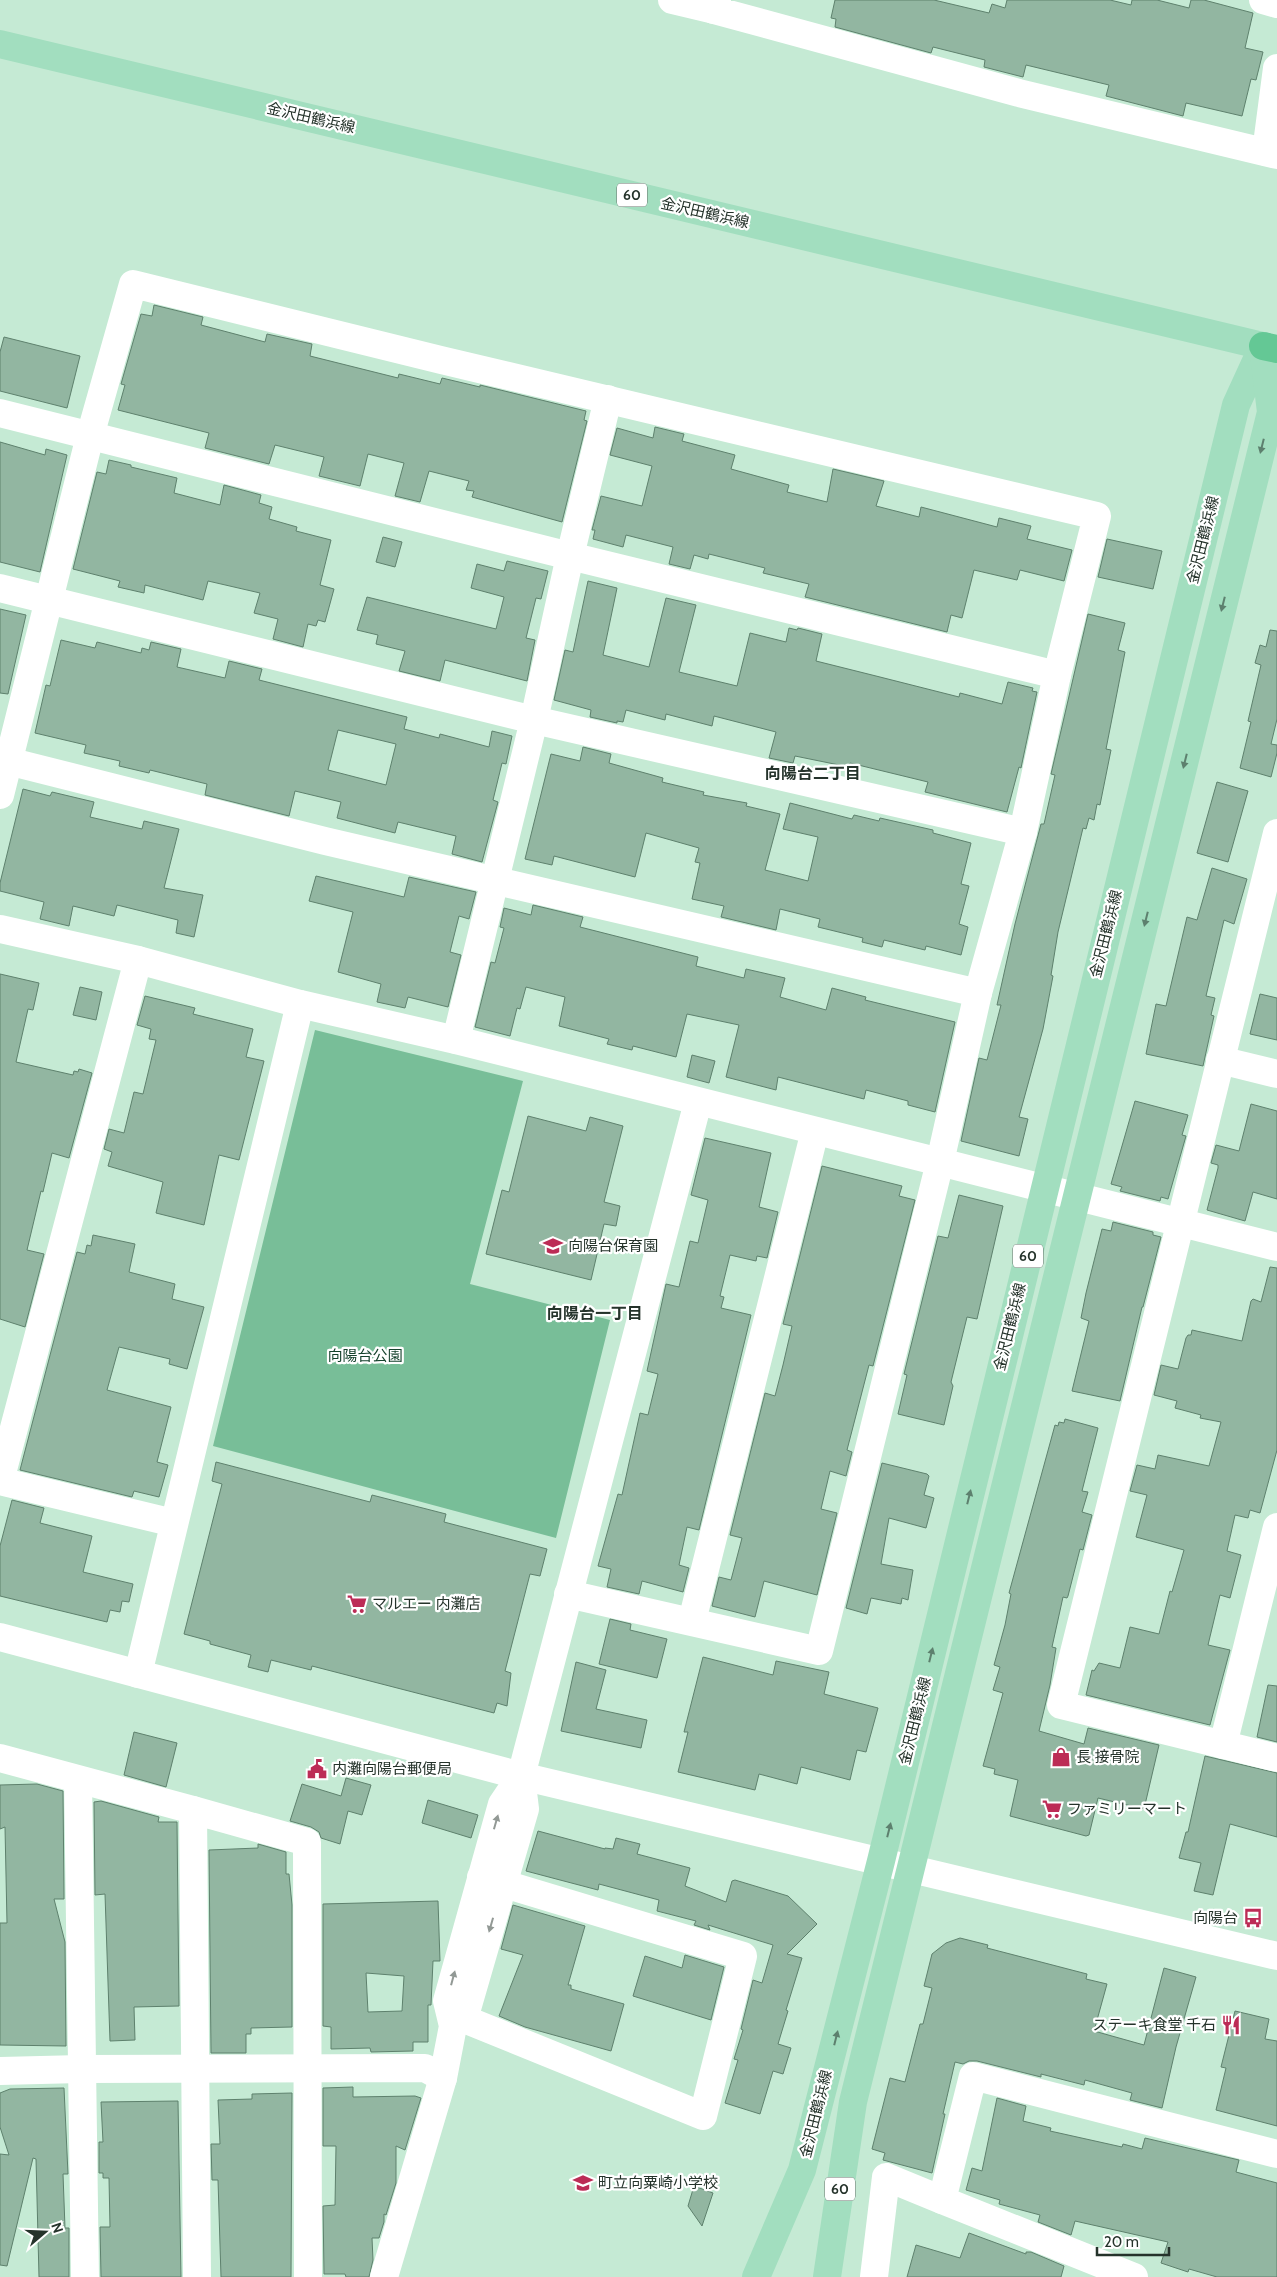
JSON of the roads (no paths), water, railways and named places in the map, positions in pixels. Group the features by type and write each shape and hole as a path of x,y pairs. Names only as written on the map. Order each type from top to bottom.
{"main road":[{"name":"金沢田鶴浜線","path":"0,44 1270,348"},
{"name":"金沢田鶴浜線","path":"756,2277 802,2170 881,1861 1236,406 1270,348"},
{"name":"金沢田鶴浜線","path":"827,2277 853,2102 1270,412 1270,348"},
{"path":"810,2277 853,2102"},
{"path":"774,2277 802,2170"}],"street":[{"path":"672,0 716,5 1019,93 1272,153 1277,68"},
{"path":"1263,0 1277,4"},
{"path":"0,795 4,760 50,601 90,436 133,284 1097,516 1057,675 1023,832 978,993 940,1162 819,1651 568,1594"},
{"path":"456,1040 534,720 570,556 608,399"},
{"path":"0,413 570,556 1057,675"},
{"path":"0,588 534,720 1023,832"},
{"path":"4,760 324,841 978,993"},
{"path":"1277,833 1061,1705 1277,1758"},
{"path":"0,929 138,960 300,1004 456,1040 698,1102 1078,1195 1180,1224 1277,1247"},
{"path":"138,960 0,1481 174,1523"},
{"path":"138,1674 300,1004"},
{"path":"1220,1060 1277,1074"},
{"path":"492,1881 743,1956 703,2116 458,2022 447,2001 492,1881 502,1804 521,1776 698,1102"},
{"path":"692,1621 815,1130"},
{"path":"1223,1745 1277,1527"},
{"path":"0,1637 521,1776 1277,1956"},
{"path":"0,1758 307,1842 308,2277"},
{"path":"78,1780 85,2277"},
{"path":"193,1810 197,2277"},
{"path":"384,2277 458,2022"},
{"path":"0,2071 424,2068 443,2078"},
{"path":"942,2200 973,2076 1277,2154"},
{"path":"874,2277 886,2177 1134,2277"}],"place":[{"name":"向陽台保育園","path":"553,1246"},
{"name":"マルエー 内灘店","path":"357,1604"},
{"name":"長 接骨院","path":"1061,1757"},
{"name":"内灘向陽台郵便局","path":"317,1769"},
{"name":"ファミリーマート","path":"1052,1809"},
{"name":"向陽台","path":"1253,1918"},
{"name":"ステーキ食堂 千石","path":"1231,2025"},
{"name":"町立向粟崎小学校","path":"583,2183"}],"district":[{"name":"向陽台二丁目","path":"813,773"},
{"name":"向陽台一丁目","path":"595,1313"}],"park label":[{"name":"向陽台公園","path":"365,1356"}]}
